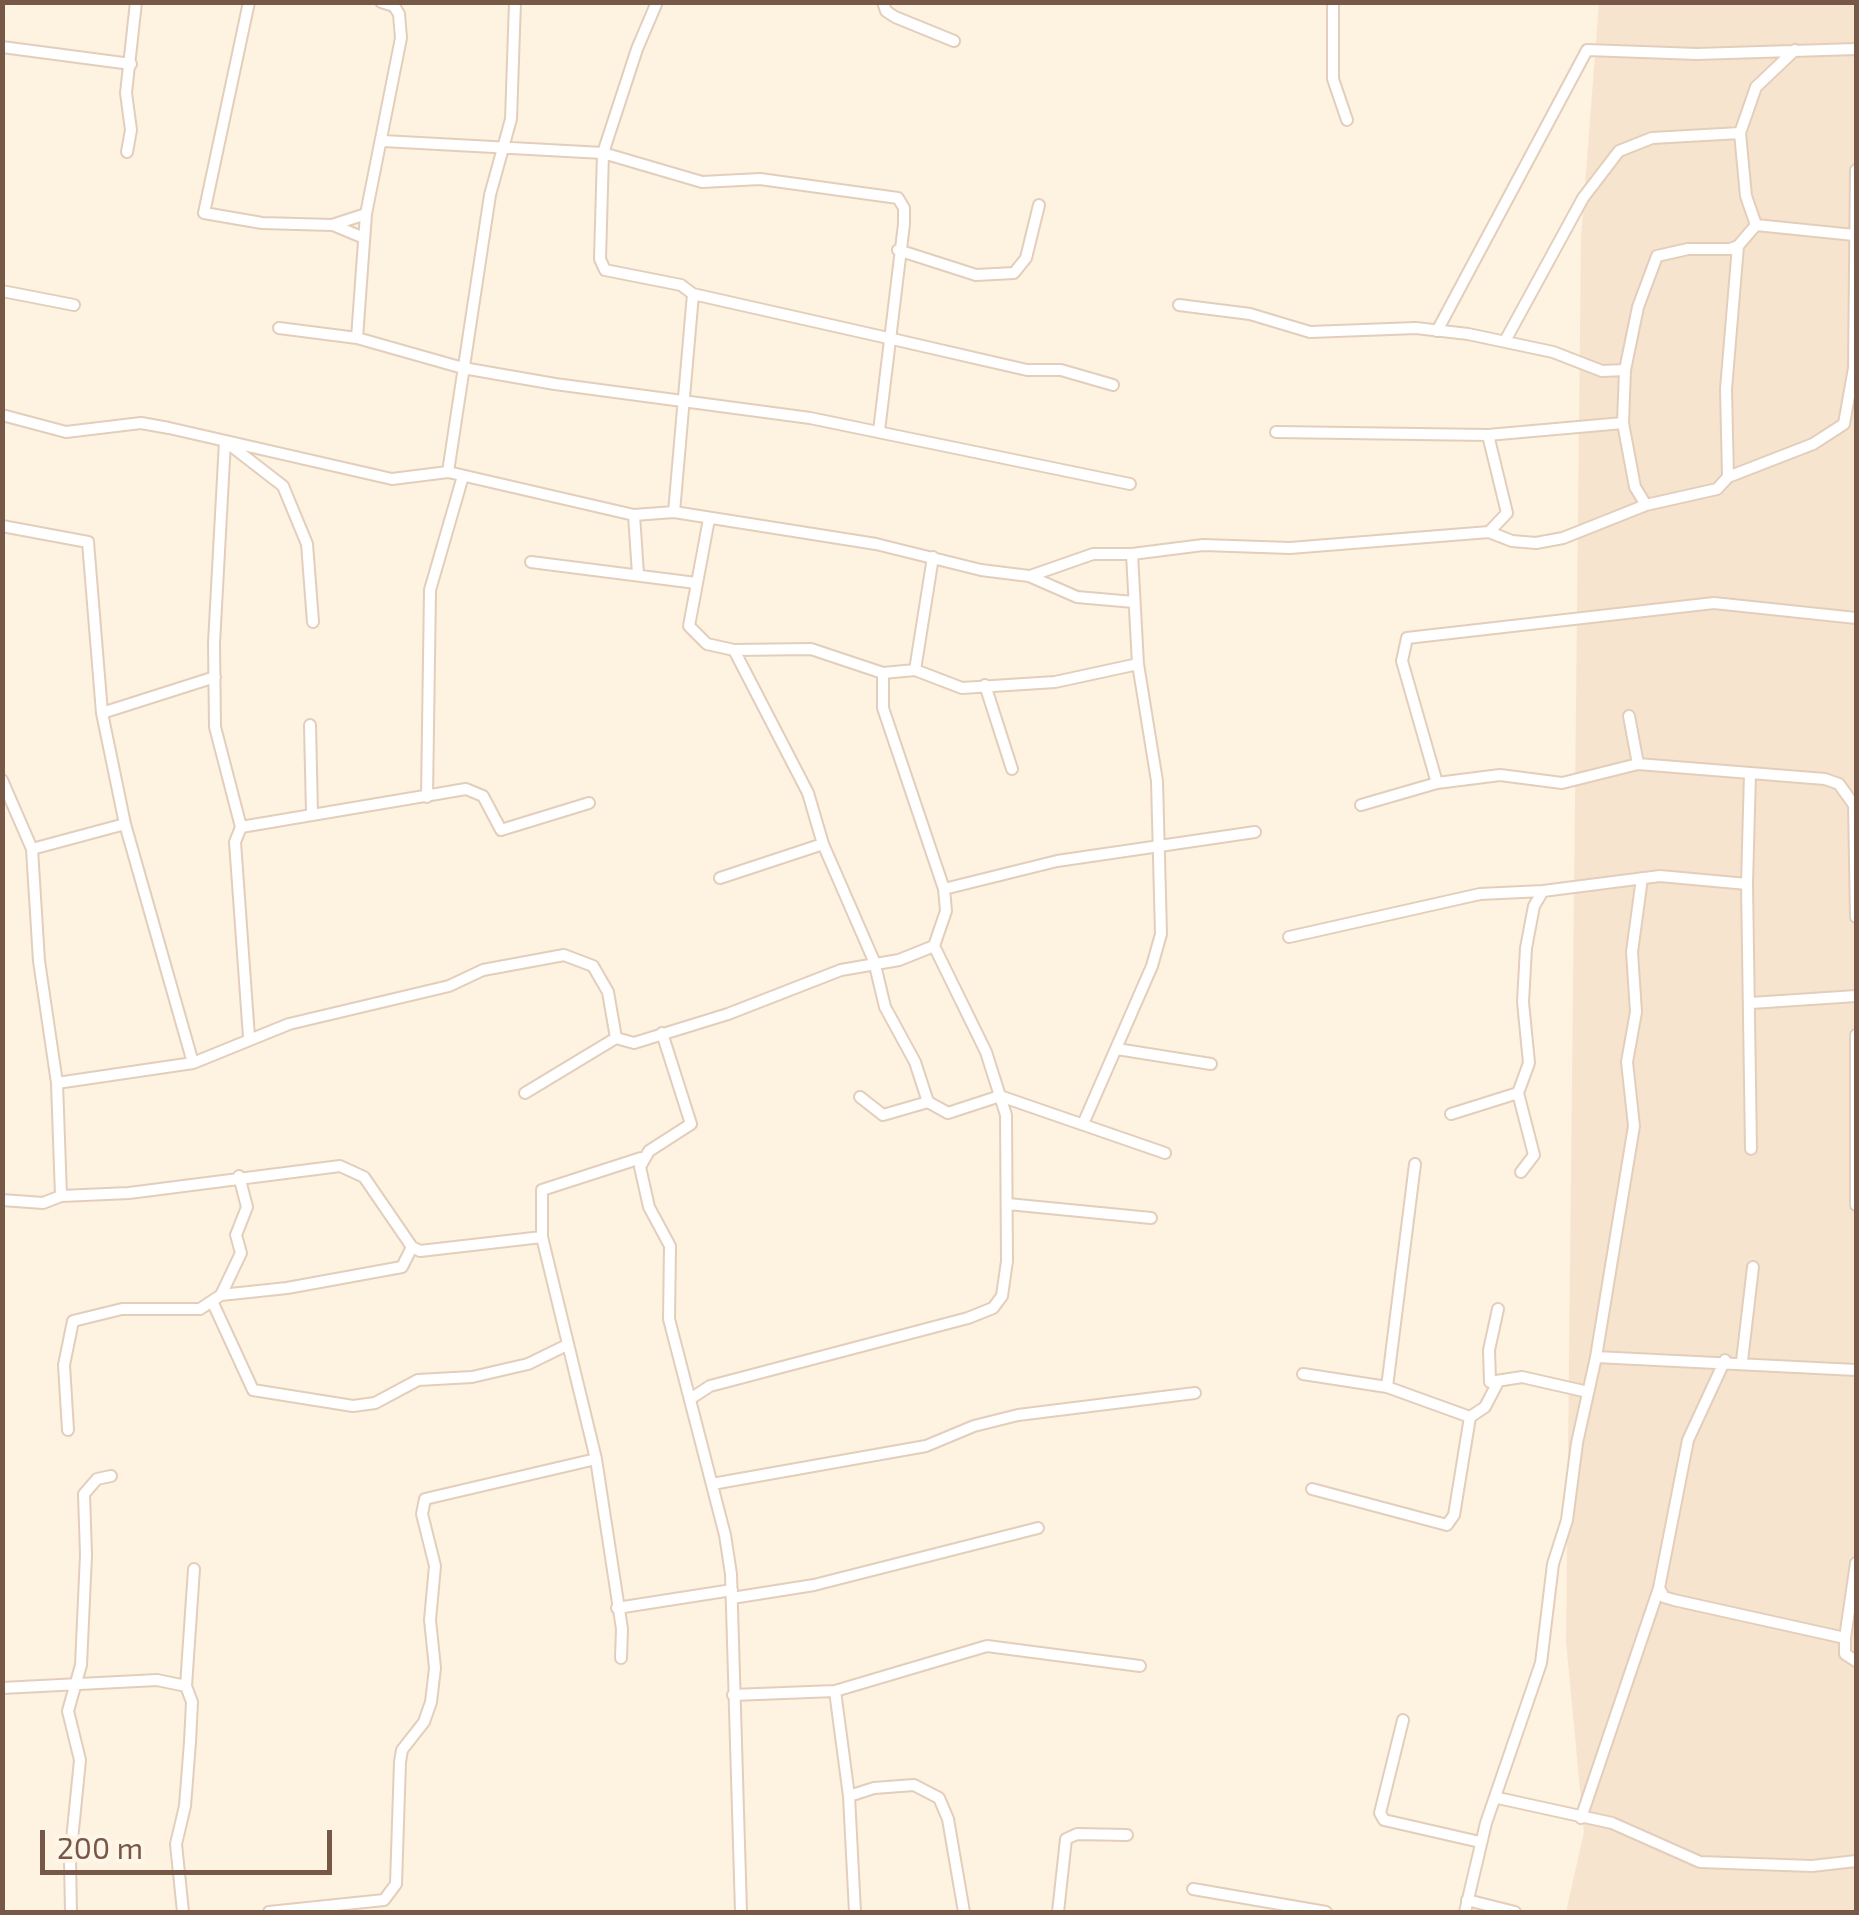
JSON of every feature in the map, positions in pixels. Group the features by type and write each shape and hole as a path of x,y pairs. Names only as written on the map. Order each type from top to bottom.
{"street":[{"path":"126,152 131,130 125,105 136,2"},
{"path":"249,2 204,213 262,222 332,224 366,214"},
{"path":"357,338 366,214 383,141 402,23 394,6 381,2"},
{"path":"448,472 490,195 514,101 515,2"},
{"path":"657,2 636,49 603,153 600,259 605,270 1027,370 1062,370 1113,385"},
{"path":"883,2 886,11 895,16 954,41"},
{"path":"1334,2 1332,80 1347,120"},
{"path":"2,48 132,64"},
{"path":"1436,331 1587,50 1697,54 1856,50"},
{"path":"1756,225 1746,196 1740,134 1756,87 1795,50"},
{"path":"1505,341 1583,198 1619,151 1652,138 1740,134"},
{"path":"383,141 603,153 702,182 760,179 898,198 904,208 879,431"},
{"path":"1030,576 1093,554 1132,554 1203,545 1290,548 1489,532 1512,541 1536,543 1564,538 1646,505 1717,488 1728,477 1813,444 1844,424 1854,368 1856,170"},
{"path":"898,250 976,275 1014,273 1026,258 1039,204"},
{"path":"332,224 364,238"},
{"path":"1756,225 1854,234"},
{"path":"1728,477 1726,389 1738,246 1756,225"},
{"path":"1646,505 1635,486 1623,423 1626,370 1638,307 1657,256 1738,246"},
{"path":"2,291 74,305"},
{"path":"674,512 687,401 684,360 694,294"},
{"path":"1179,305 1250,314 1310,332 1436,331 1505,341 1553,352 1602,371 1626,370"},
{"path":"279,328 357,338 463,368 879,431 1130,484"},
{"path":"2,415 44,430 66,432 141,423 392,478 448,472 634,515 674,512 934,557 1030,576 1077,596 1134,602"},
{"path":"1276,432 1488,435 1623,423"},
{"path":"1488,435 1507,512 1489,532"},
{"path":"225,441 283,486 307,544 313,622"},
{"path":"225,441 215,677 218,748 241,828 235,842 249,1037"},
{"path":"427,797 430,590 464,476"},
{"path":"634,515 638,574"},
{"path":"709,519 690,626 707,644 734,650 811,649 883,673 916,670 962,688 1054,682 1138,664"},
{"path":"2,526 88,542 102,713 125,824 193,1063"},
{"path":"1084,1124 1161,934 1157,781 1138,664 1132,554"},
{"path":"916,670 934,557"},
{"path":"530,562 696,583"},
{"path":"1436,783 1402,661 1407,638 1714,602 1856,618"},
{"path":"734,650 808,793 823,844 874,961 886,1007 915,1062 928,1102 948,1114 1000,1096 1165,1153"},
{"path":"690,1399 710,1386 927,1331 993,1308 1002,1296 1008,1204 1006,1115 986,1052 934,946 946,911 944,890 883,708 883,673"},
{"path":"102,713 215,677"},
{"path":"986,685 1012,770"},
{"path":"1629,716 1638,764"},
{"path":"310,726 312,814"},
{"path":"1362,804 1436,783 1500,775 1562,783 1638,764 1825,779 1848,794 1854,806 1856,917"},
{"path":"1750,773 1747,884 1751,1149"},
{"path":"2,780 32,849 39,962 57,1083 61,1196"},
{"path":"241,828 475,790 483,796 501,830 589,803"},
{"path":"32,849 125,824"},
{"path":"944,890 1056,861 1256,832"},
{"path":"720,878 823,844"},
{"path":"1289,937 1480,894 1543,892 1683,876 1747,884"},
{"path":"1464,1912 1480,1842 1541,1663 1552,1564 1568,1513 1596,1358 1634,1126 1627,1062 1636,1012 1632,952 1642,878"},
{"path":"1521,1172 1534,1154 1518,1093 1529,1064 1523,1002 1526,948 1534,906 1543,892"},
{"path":"524,1093 616,1038 634,1043 874,961 898,960 934,946"},
{"path":"57,1083 193,1063 249,1037 372,1002 449,986 483,970 564,955 588,962 601,976 616,1038"},
{"path":"1751,1003 1856,996"},
{"path":"621,1658 622,1629 596,1459 580,1386 565,1346 542,1237 542,1190 641,1158 691,1124 662,1033"},
{"path":"1856,1035 1856,1205"},
{"path":"1116,1049 1211,1064"},
{"path":"1450,1114 1518,1093"},
{"path":"860,1097 883,1115 928,1102"},
{"path":"641,1158 649,1207 670,1246 669,1319 725,1535 732,1594 741,1912"},
{"path":"1387,1387 1415,1164"},
{"path":"2,1200 42,1203 61,1196 129,1193 239,1176 352,1168 364,1177 412,1247 435,1252 542,1237"},
{"path":"217,1298 242,1253 236,1235 246,1206 239,1176"},
{"path":"1008,1204 1151,1218"},
{"path":"68,1430 64,1365 72,1321 122,1310 181,1312 217,1298 402,1266 412,1247"},
{"path":"1742,1361 1753,1267"},
{"path":"217,1298 253,1390 353,1406 374,1402 418,1380 472,1376 528,1364 565,1346"},
{"path":"1498,1309 1488,1379 1497,1384 1522,1377 1588,1392"},
{"path":"1596,1358 1680,1363 1725,1360 1856,1370"},
{"path":"1580,1818 1660,1588 1688,1440 1725,1360"},
{"path":"1303,1374 1387,1387 1470,1417"},
{"path":"1312,1489 1446,1525 1454,1515 1470,1417 1485,1408 1497,1384"},
{"path":"712,1484 926,1446 974,1426 1018,1414 1195,1393"},
{"path":"269,1912 384,1900 396,1884 402,1750 424,1722 432,1702 435,1668 430,1620 434,1566 422,1514 424,1499 596,1459"},
{"path":"72,1912 70,1860 80,1760 68,1711 81,1665 86,1554 84,1494 98,1478 110,1476"},
{"path":"617,1608 814,1586 1038,1528"},
{"path":"1856,1563 1845,1638 1845,1654 1856,1660"},
{"path":"183,1912 176,1844 185,1806 190,1742 192,1702 186,1686 194,1568"},
{"path":"1660,1588 1664,1597 1674,1600 1845,1638"},
{"path":"733,1695 835,1691 988,1646 1140,1666"},
{"path":"2,1688 157,1680 186,1686"},
{"path":"835,1691 850,1796 855,1912"},
{"path":"1403,1720 1380,1813 1384,1820 1480,1842"},
{"path":"850,1796 874,1788 914,1785 938,1798 948,1818 964,1912"},
{"path":"1498,1798 1612,1824 1700,1862 1812,1866 1856,1861"},
{"path":"1058,1912 1066,1838 1077,1834 1127,1835"},
{"path":"1194,1889 1326,1912"},
{"path":"1467,1900 1516,1912"}],"shaded area":[{"path":"1599,3 1856,3 1856,1912 1566,1912 1584,1832 1566,1641 1581,237"}]}
